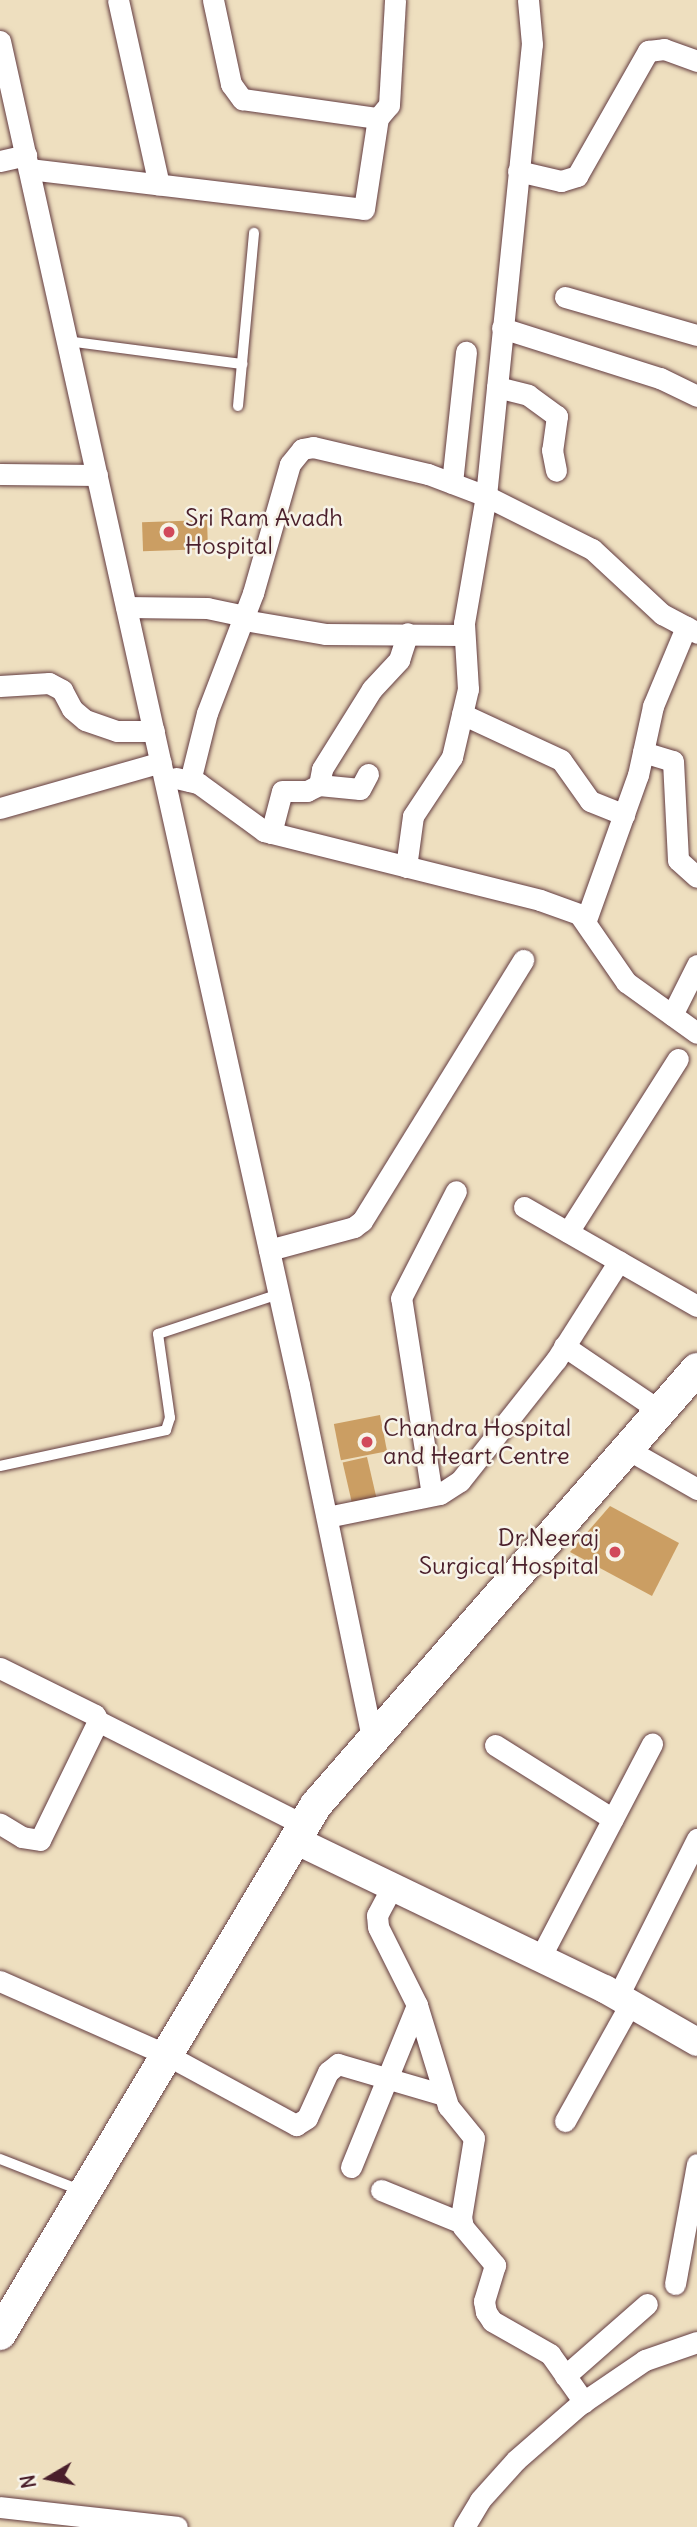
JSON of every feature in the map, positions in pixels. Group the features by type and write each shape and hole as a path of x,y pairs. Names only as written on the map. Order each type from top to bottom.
{"main road":[{"path":"7,2322 299,1833 372,1739 697,1369"}],"street":[{"path":"118,0 159,186"},
{"path":"213,0 231,84 242,99 378,118"},
{"path":"0,161 27,162 159,186 364,209 378,118 389,105 395,0"},
{"path":"406,867 413,816 452,757 469,677 463,635 486,496 532,44 528,0"},
{"path":"0,41 279,1294 372,1739"},
{"path":"518,171 561,181 577,176 648,51 664,48 697,61"},
{"path":"565,297 697,335"},
{"path":"502,328 660,378 697,396"},
{"path":"452,483 466,352"},
{"path":"497,387 528,395 557,416 552,450 556,471"},
{"path":"190,781 207,713 245,618 290,464 302,449 329,451 452,483 486,496 592,549 662,614 691,630 650,714 643,752 624,815 586,920"},
{"path":"0,474 97,475"},
{"path":"126,607 208,608 325,634 463,635"},
{"path":"319,785 322,769 372,689 399,660 408,633"},
{"path":"0,686 49,683 62,690 72,709 85,720 117,731 154,731"},
{"path":"463,714 561,760 590,801 624,815"},
{"path":"643,752 673,761 678,860 697,877"},
{"path":"0,808 162,769 190,781 253,826 271,833 540,900 586,920 626,982 697,1033"},
{"path":"271,833 282,791 307,791 319,785 360,789 368,774"},
{"path":"269,1250 354,1227 362,1221 523,960"},
{"path":"672,1015 697,965"},
{"path":"568,1232 678,1059"},
{"path":"432,1495 401,1298 456,1191"},
{"path":"524,1207 697,1306"},
{"path":"327,1517 432,1495 460,1481 564,1346 619,1261"},
{"path":"564,1346 660,1411"},
{"path":"627,1449 697,1489"},
{"path":"0,1668 95,1715 98,1721 392,1887 624,2000 697,2042"},
{"path":"0,1824 22,1837 40,1840 98,1721"},
{"path":"540,1958 652,1744"},
{"path":"495,1745 613,1819"},
{"path":"565,2120 624,2000 697,1839"},
{"path":"392,1887 376,1920 417,2005 438,2062 444,2095 452,2114 474,2138 462,2223"},
{"path":"0,1981 167,2055 296,2124 307,2118 333,2066 346,2065 444,2095"},
{"path":"351,2167 417,2005"},
{"path":"675,2284 697,2164"},
{"path":"381,2190 462,2223 495,2265 484,2301 486,2312 492,2321 550,2354 565,2376 575,2408"},
{"path":"565,2376 647,2304"},
{"path":"464,2527 480,2500 575,2408 645,2360 697,2342"},
{"path":"8,2514 177,2527"}],"lane":[{"path":"238,406 254,233"},
{"path":"67,341 242,364"},
{"path":"0,1466 166,1430 170,1419 158,1334 279,1294"},
{"path":"0,2159 85,2192"}],"building":[{"path":"207,520 208,549 143,551 142,522"},
{"path":"380,1415 387,1451 341,1460 334,1424"},
{"path":"367,1457 377,1500 353,1505 343,1463"},
{"path":"610,1506 679,1543 652,1596 570,1552"}],"place":[{"name":"Sri Ram Avadh Hospital","path":"169,532"},
{"name":"Chandra Hospital and Heart Centre","path":"367,1442"},
{"name":"Dr.Neeraj Surgical Hospital","path":"615,1552"}]}
